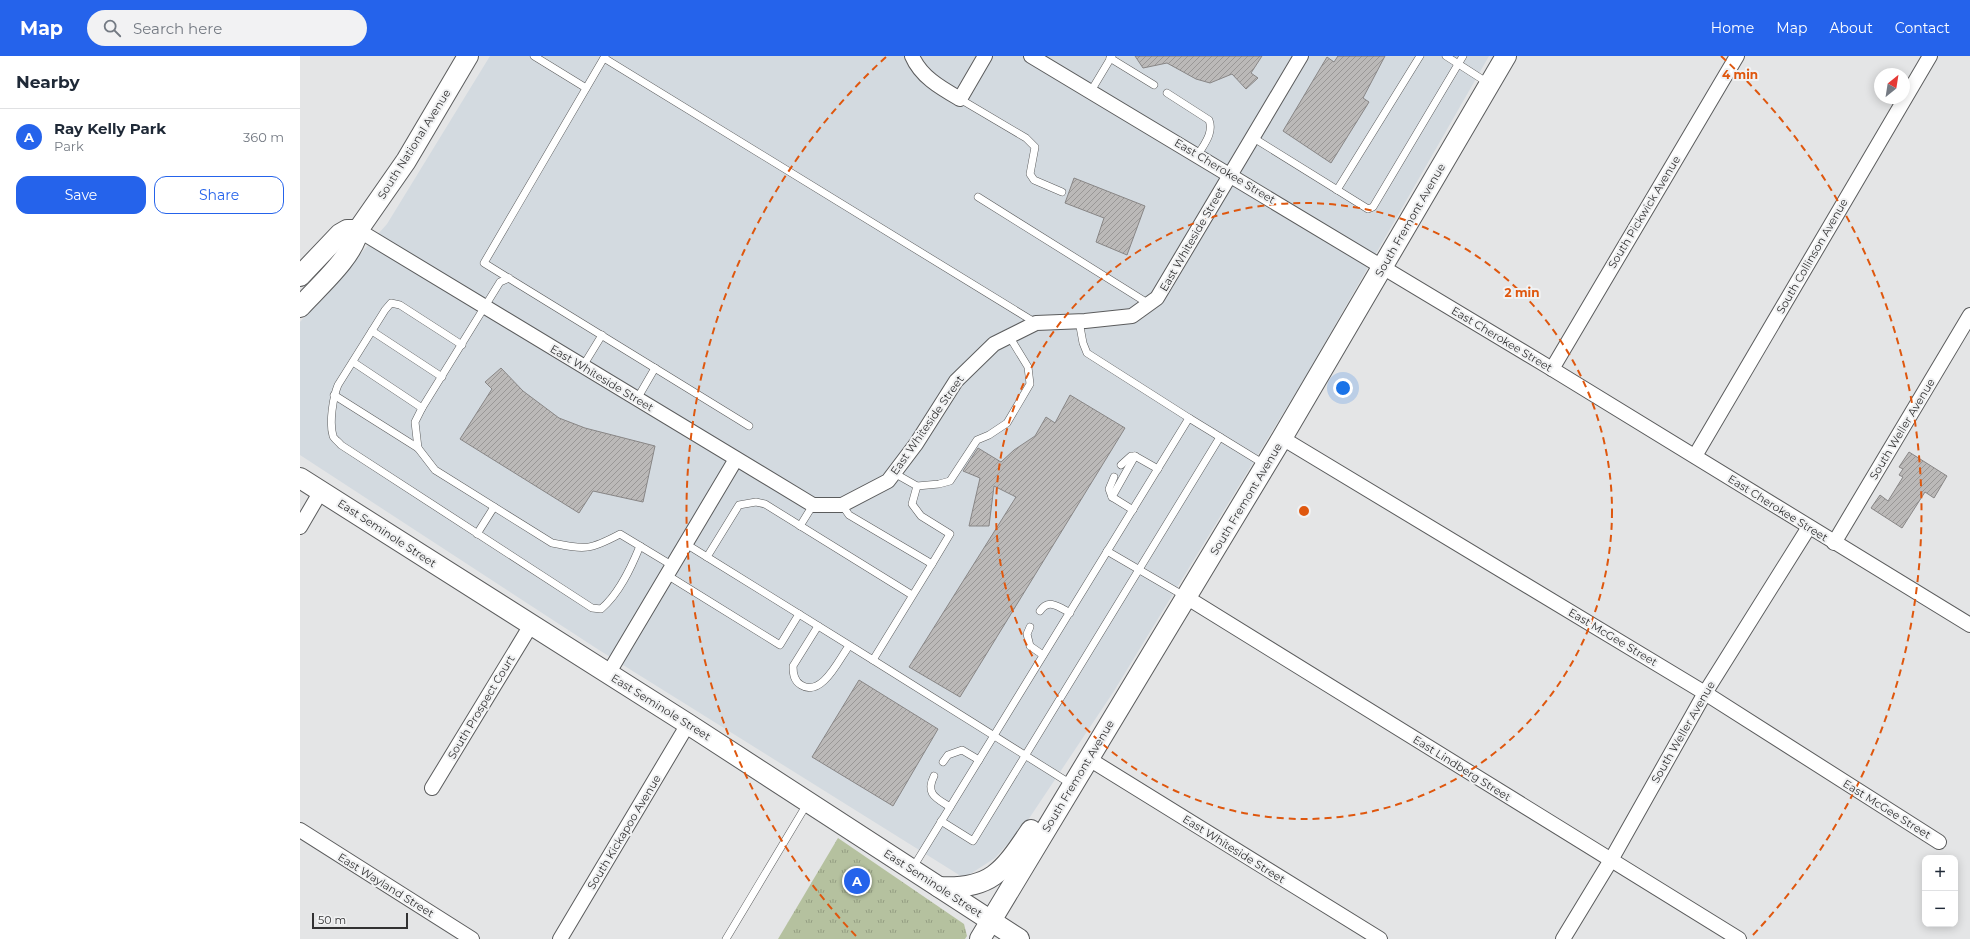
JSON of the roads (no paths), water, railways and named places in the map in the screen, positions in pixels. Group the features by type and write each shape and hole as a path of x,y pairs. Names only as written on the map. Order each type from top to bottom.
{"main road":[{"name":"South National Avenue","path":"300,307 351,251 357,239 358,230 406,162 468,56"},
{"name":"South Fremont Avenue","path":"980,939 1266,465 1506,56"},
{"path":"300,276 340,234 347,230 358,230"},
{"path":"300,465 321,492"},
{"name":"East Seminole Street","path":"300,478 688,724 1019,939"},
{"path":"939,887 958,888 973,885 995,876 1011,859 1055,799 1073,785"}],"street":[{"path":"912,56 916,66 936,86 960,99 985,56"},
{"name":"East Cherokee Street","path":"1031,56 1230,174 1552,369 1970,625"},
{"name":"East Whiteside Street","path":"358,230 736,460 813,505 842,505 888,481 916,444 956,381 994,344 1036,323 1080,321 1132,316 1157,298 1301,56"},
{"name":"South Pickwick Avenue","path":"1552,369 1737,56"},
{"name":"South Collinson Avenue","path":"1695,456 1930,56"},
{"name":"South Weller Avenue","path":"1834,543 1970,315"},
{"name":"East McGee Street","path":"1282,438 1705,693 1940,842"},
{"path":"608,674 736,460"},
{"path":"300,526 321,492"},
{"name":"South Weller Avenue","path":"1563,939 1611,860 1705,693 1809,527"},
{"name":"East Lindberg Street","path":"1186,597 1739,939"},
{"name":"South Prospect Court","path":"432,788 531,625"},
{"name":"South Kickapoo Avenue","path":"560,939 688,724"},
{"name":"East Whiteside Street","path":"1089,759 1380,939"},
{"name":"East Wayland Street","path":"300,830 472,939"}],"lane":[{"path":"534,56 586,88"},
{"path":"1337,190 1420,56"},
{"path":"1446,56 1490,84"},
{"path":"1252,137 1368,209 1373,207 1463,56"},
{"path":"749,426 484,262 605,57 1036,323"},
{"path":"1091,91 1111,57 1154,84"},
{"path":"1167,93 1209,120 1212,127 1198,155"},
{"path":"960,99 1026,138 1035,147 1030,174 1034,180 1062,192"},
{"path":"978,196 1150,304"},
{"path":"418,448 415,422 422,408 500,282 509,278"},
{"path":"462,345 400,305 391,303 372,331 334,396 332,426 333,437 342,445 592,608 601,609 608,602 629,569 640,546"},
{"path":"1080,321 1083,343 1087,353 1266,465"},
{"path":"372,331 442,376"},
{"path":"583,366 602,335"},
{"path":"894,473 917,486 939,484 950,481 976,440 989,435 1007,423 1030,384 1028,367 1009,336"},
{"path":"353,362 422,408"},
{"path":"637,399 655,368"},
{"path":"334,396 418,448 435,470 552,543 574,548 590,548 620,534 640,546 670,570 780,645 799,614"},
{"path":"912,869 1189,418"},
{"path":"941,821 973,841 1220,437"},
{"path":"1121,465 1131,456 1135,456 1158,469"},
{"path":"1112,497 1135,456"},
{"path":"1114,477 1109,489 1112,497 1133,510"},
{"path":"873,660 950,534 921,516 912,504 917,486"},
{"path":"707,557 739,505 756,502 764,504 912,595"},
{"path":"800,526 813,505"},
{"path":"842,505 849,515 932,564"},
{"path":"477,534 494,507"},
{"path":"686,544 1073,785"},
{"path":"1107,551 1186,597"},
{"path":"1040,611 1048,604 1055,604 1070,613"},
{"path":"818,626 794,666 793,674 802,686 810,688 818,687 824,682 849,646"},
{"path":"1030,627 1027,634 1030,646 1043,655"},
{"path":"943,762 948,755 962,750 979,760"},
{"path":"934,776 930,783 930,790 934,797 950,807"},
{"path":"726,939 808,802"}],"place":[{"name":"Ray Kelly Park","path":"857,881"}]}
